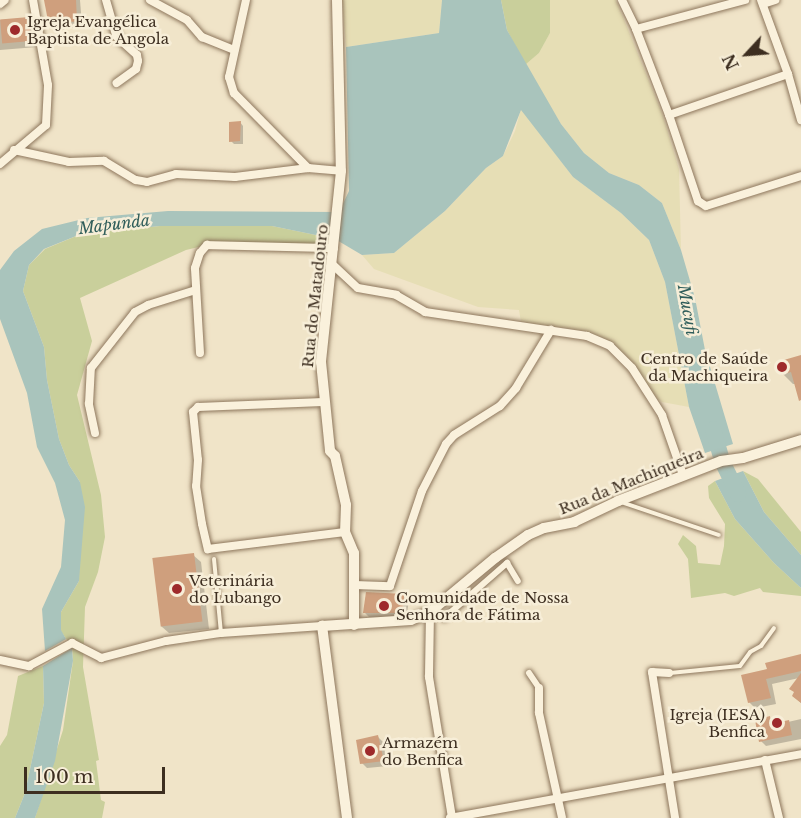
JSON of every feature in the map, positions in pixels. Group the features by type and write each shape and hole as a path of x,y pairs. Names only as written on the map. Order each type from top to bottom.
{"street":[{"path":"0,4 5,0"},
{"path":"0,164 46,125 48,85 33,0"},
{"path":"106,0 116,36 137,55 138,61 136,69 117,83"},
{"path":"150,0 187,20 202,37 234,50"},
{"path":"246,0 229,77 234,93 308,168"},
{"name":"Rua do Matadouro","path":"337,0 341,171 339,212 321,362 323,402 330,451 334,456 346,505 345,532 354,553 354,625"},
{"path":"622,0 636,28 698,201 702,205 801,176"},
{"path":"636,28 745,0"},
{"path":"775,0 762,2 788,74 801,120"},
{"path":"669,115 788,74"},
{"path":"14,150 69,162 104,161 136,180 147,182 176,174 235,177 308,168 341,171"},
{"path":"200,353 195,268 200,253 207,245 335,244"},
{"path":"333,264 358,288 396,295 425,312 587,336 610,346 632,368 662,415 683,475"},
{"path":"95,433 88,384 95,363 135,312 196,290"},
{"path":"355,585 390,586 422,491 446,444 454,435 500,406 516,388 551,330"},
{"path":"323,402 198,408 194,412 198,460 196,486 202,524 208,549 345,532"},
{"name":"Rua da Machiqueira","path":"0,660 29,666 72,643 101,658 166,641 220,633 396,623 430,612 495,558 528,535 544,528 574,522 618,501 708,466 801,440"},
{"path":"444,618 507,563 518,581"},
{"path":"430,612 429,677 452,818 801,754"},
{"path":"322,626 347,818"},
{"path":"669,673 652,672 675,818"},
{"path":"529,673 539,688 539,713 562,818"},
{"path":"765,760 779,818"}],"lane":[{"path":"618,501 719,535"},
{"path":"214,559 220,633"},
{"path":"669,673 740,666 750,652 761,646 774,628"}],"shaded area":[{"path":"342,0 442,0 439,33 346,47"},
{"path":"550,0 616,0 662,113 679,169 681,250 662,203 639,185 609,173 584,153 561,124 525,65 539,53 550,33"},
{"path":"521,109 573,177 621,213 649,240 665,282 689,407 662,402 653,396 641,375 613,343 585,331 521,322 519,310 478,307 374,269 362,255 394,253 445,211 486,168 503,156 515,131"}],"green space":[{"path":"501,0 550,0 550,33 539,53 525,65 507,30"},
{"path":"160,226 272,226 335,239 334,248 207,245 186,250 80,298 92,341 77,395 101,495 105,537 98,572 85,607 83,667 99,760 96,761 101,800 105,802 102,818 35,818 63,730 73,661 72,643 61,631 61,612 79,581 80,482 69,465 59,439 47,380 44,347 23,291 29,265 45,249 81,234"},
{"path":"743,471 758,479 801,532 801,555 764,512"},
{"path":"715,481 735,519 774,563 801,588 801,596 763,592 760,588 734,596 725,593 691,598 688,559 678,544 683,535 696,546 698,563 720,565 725,524 709,498 708,486"},
{"path":"43,666 44,703 25,793 15,818 0,818 0,746 7,735 18,676"}],"water":[{"name":"Mapunda","path":"442,0 501,0 507,30 561,124 584,153 609,173 639,185 662,203 681,250 695,298 705,350 733,444 705,453 689,407 665,282 649,240 621,213 573,177 521,110 503,156 486,168 445,211 394,253 362,255 335,239 272,226 160,226 81,234 44,249 29,265 23,291 44,347 47,380 59,439 69,465 80,482 85,507 79,581 61,612 61,630 66,639 45,651 42,609 61,567 65,520 55,483 37,447 27,393 0,319 0,270 14,251 42,229 87,218 168,211 339,212 349,191 346,47 439,33"},
{"path":"743,471 764,512 801,555 801,588 774,563 735,519 715,481"},
{"path":"72,648 73,661 55,761 35,818 15,818 25,793 44,703 43,666"}],"building":[{"path":"44,0 76,0 77,21 49,26"},
{"name":"Igreja Evangélica Baptista de Angola","path":"29,17 31,41 2,43 0,20"},
{"path":"241,121 240,141 229,142 229,122"},
{"path":"801,355 801,400 799,401 791,372 781,375 777,362"},
{"name":"Veterinária do Lubango","path":"194,553 202,621 161,627 152,558"},
{"name":"Comunidade de Nossa Senhora de Fátima","path":"366,592 405,594 402,613 363,613"},
{"path":"801,654 801,671 766,679 771,698 748,703 741,675 767,669 765,663"},
{"path":"801,673 801,703 792,696 794,692 789,689"},
{"path":"770,716 771,724 789,720 792,735 759,742 755,720"},
{"name":"Armazém do Benfica","path":"378,735 384,761 360,764 356,740"}],"waterway":[{"name":"Mucufi","path":"713,429 722,461 738,494"}],"place":[{"name":"Igreja Evangélica Baptista de Angola","path":"15,30"},
{"name":"Centro de Saúde da Machiqueira","path":"782,367"},
{"name":"Veterinária do Lubango","path":"177,589"},
{"name":"Comunidade de Nossa Senhora de Fátima","path":"384,606"},
{"name":"Igreja (IESA) Benfica","path":"777,723"},
{"name":"Armazém do Benfica","path":"370,751"}]}
